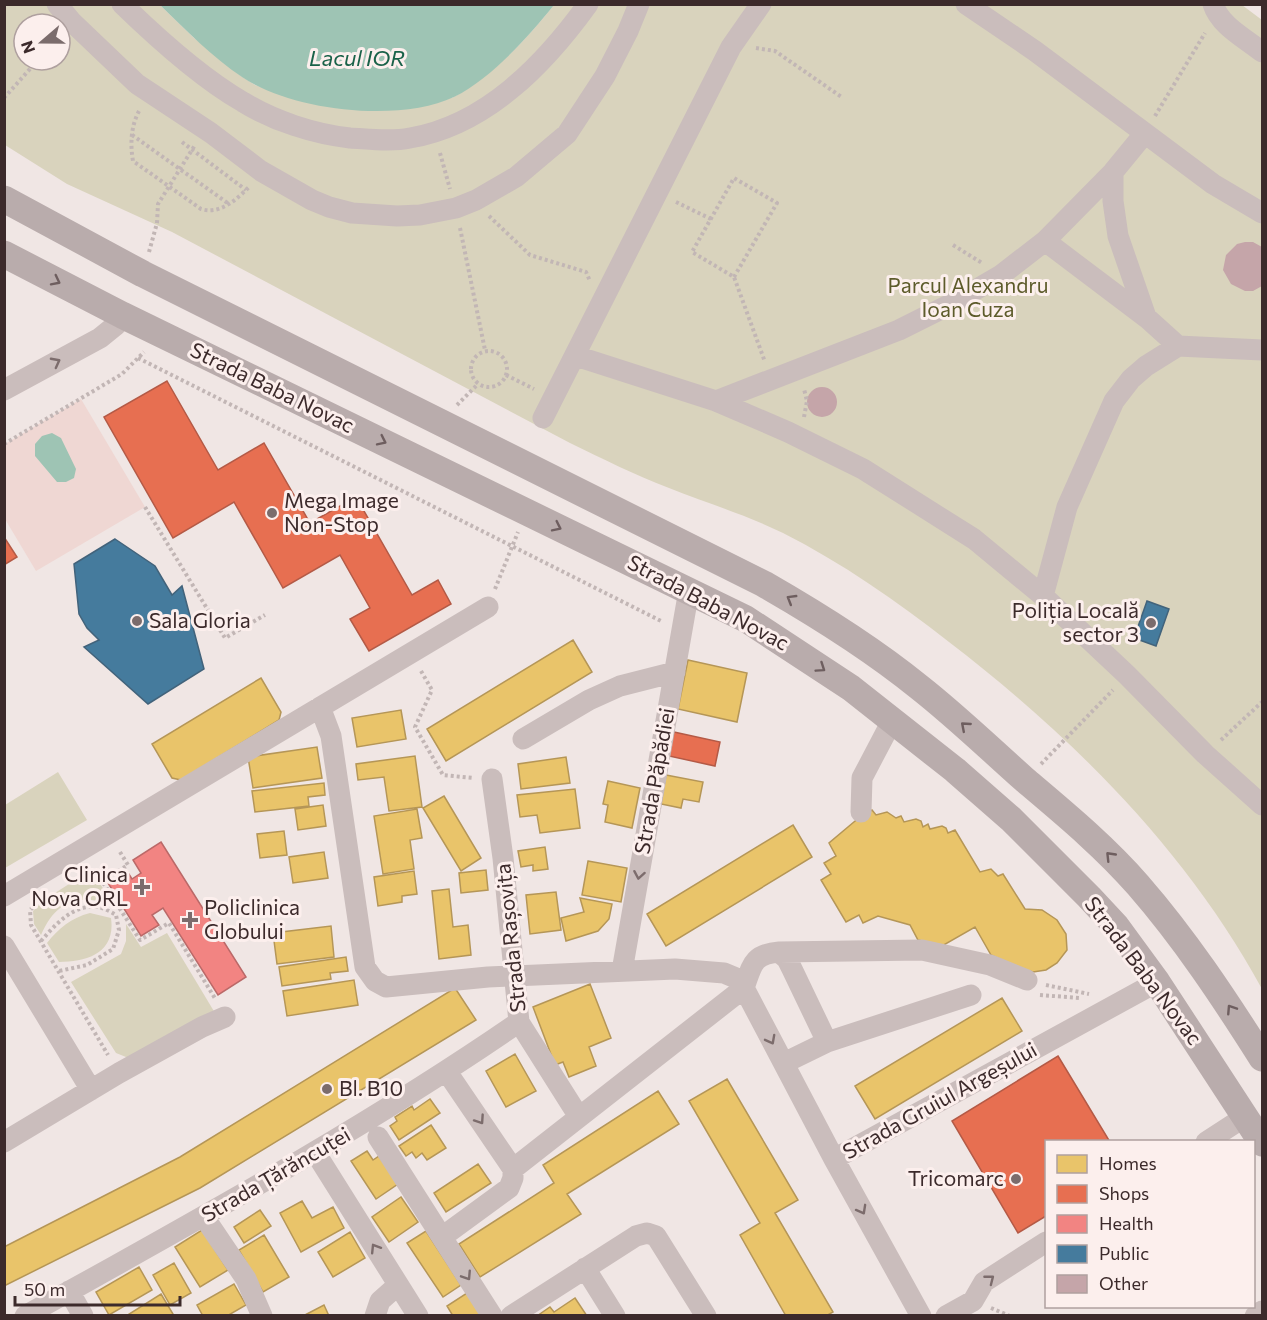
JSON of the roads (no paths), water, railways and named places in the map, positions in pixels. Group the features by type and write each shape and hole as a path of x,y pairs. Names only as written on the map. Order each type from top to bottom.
{"main road":[{"name":"Strada Baba Novac","path":"4,199 142,274 764,584 819,616 920,687 1026,781 1077,822 1137,884 1197,959 1263,1058"},
{"path":"4,219 86,244"},
{"name":"Strada Baba Novac","path":"4,254 122,315 746,619 893,720 963,777 1055,862 1116,927 1158,982 1263,1143"}],"street":[{"path":"57,4 137,84 261,171 312,200 352,213 397,216 420,215 456,208 476,200 516,177 567,134 604,76 628,31 639,4"},
{"path":"122,4 222,89 243,103 273,117 318,132 361,139 408,139 462,121 497,100 529,73 576,21 588,4"},
{"path":"543,418 731,47 761,4"},
{"path":"966,4 1035,51 1213,184 1263,213"},
{"path":"1214,9 1226,24 1263,52"},
{"path":"717,401 899,330 953,303 1000,275 1045,241 1113,171 1145,132"},
{"path":"1113,171 1113,201 1118,236 1147,318"},
{"path":"1045,241 1147,318 1178,346"},
{"path":"4,390 100,338 116,325 122,315"},
{"path":"1043,596 1067,507 1114,401 1139,373 1178,346 1263,350"},
{"path":"576,356 717,401 788,432 863,469 974,539 1043,596 1128,675 1205,754 1263,805"},
{"name":"Strada Păpădiei","path":"622,971 689,590"},
{"path":"4,896 488,608"},
{"path":"523,739 589,700 620,686 675,672"},
{"path":"320,707 331,736 365,967 375,981 386,987 515,976 675,969 724,973 736,978 744,988"},
{"path":"861,812 862,778 893,720"},
{"name":"Strada Rașovița","path":"492,779 519,1022 579,1117"},
{"path":"4,946 91,1090"},
{"path":"513,1169 744,988 754,960 766,953 922,950 990,965 1033,988"},
{"path":"779,952 787,959 827,1042"},
{"name":"Strada Gruiul Argeșului","path":"744,988 834,1159 1158,982"},
{"path":"784,1063 827,1042 971,995"},
{"path":"4,1142 119,1073 201,1027 225,1017"},
{"name":"Strada Țărăncuței","path":"25,1316 204,1217 315,1152 447,1072 519,1022"},
{"path":"442,1237 509,1188 513,1178 513,1169 447,1072"},
{"path":"1209,1140 1246,1116"},
{"name":"Strada Țărăncuței","path":"378,1137 492,1316"},
{"path":"315,1152 418,1316"},
{"path":"834,1159 921,1316"},
{"path":"204,1217 246,1279 262,1316"},
{"path":"511,1316 636,1236 647,1233 656,1236 706,1316"},
{"path":"946,1316 973,1301 984,1282 1045,1243"},
{"path":"585,1268 615,1316"},
{"path":"375,1316 380,1301 399,1285"},
{"path":"69,1291 83,1316"},
{"path":"1255,1316 1263,1311"}],"water":[{"name":"Lacul IOR","path":"160,5 554,5 508,56 468,89 431,105 405,110 376,111 346,110 317,105 263,89 220,61"},
{"path":"52,433 61,438 76,469 74,478 66,482 57,482 35,456 35,444 42,436"}],"place":[{"name":"Mega Image Non-Stop","path":"272,513"},
{"name":"Sala Gloria","path":"137,621"},
{"name":"Poliția Locală sector 3","path":"1151,623"},
{"name":"Clinica Nova ORL","path":"142,887"},
{"name":"Policlinica Globului","path":"190,920"},
{"name":"Bl. B10","path":"327,1089"},
{"name":"Tricomarc","path":"1016,1179"}],"park label":[{"name":"Parcul Alexandru Ioan Cuza","path":"968,298"}]}
